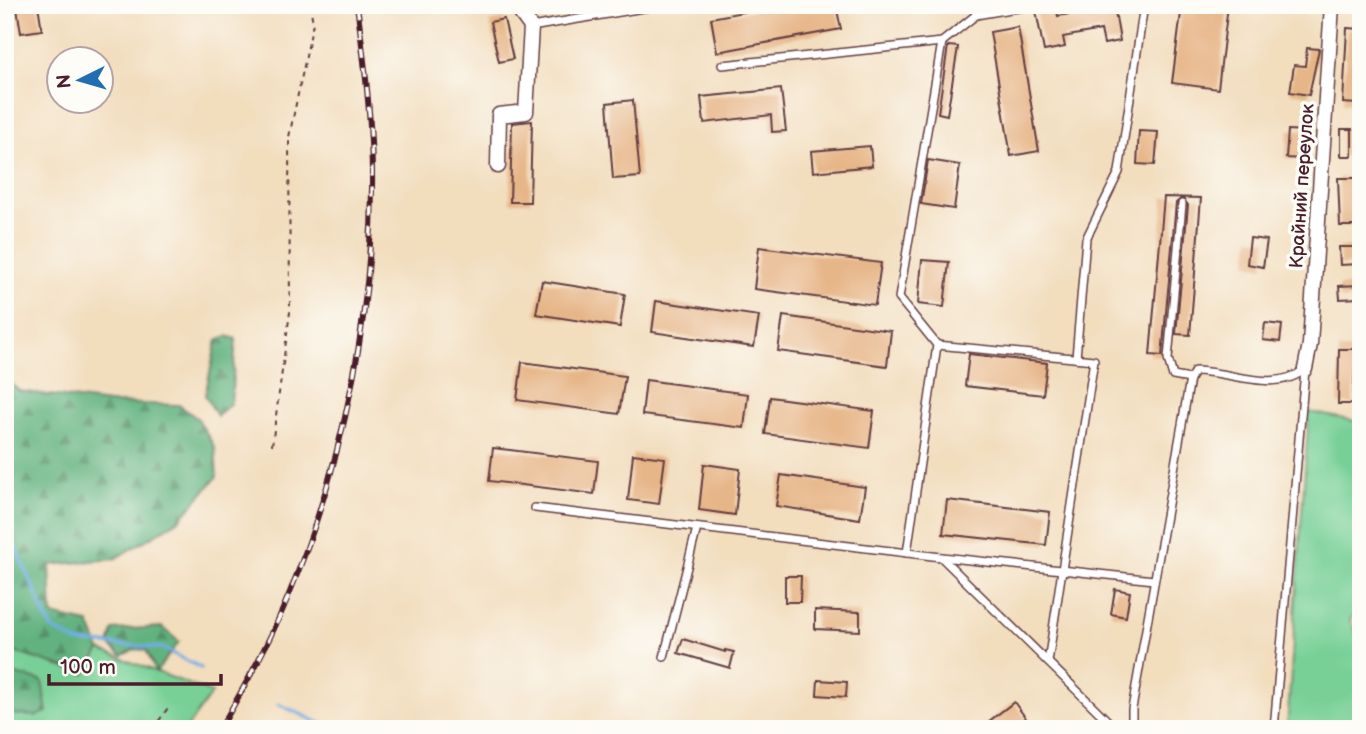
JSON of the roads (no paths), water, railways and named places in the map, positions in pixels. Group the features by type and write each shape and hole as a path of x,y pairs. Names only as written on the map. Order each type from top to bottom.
{"street":[{"path":"498,166 499,115 526,112 531,27 515,5"},
{"name":"Крайний переулок","path":"1306,369 1310,344 1332,5"}],"lane":[{"path":"531,27 661,5"},
{"path":"975,5 976,15"},
{"path":"722,65 942,42 976,15 1035,5"},
{"path":"1076,358 1086,239 1119,172 1144,5"},
{"path":"942,42 899,298 937,345 1094,360 1048,662"},
{"path":"1182,204 1168,359 1173,376 1190,379"},
{"path":"907,553 937,345"},
{"path":"1132,729 1132,709 1190,379 1195,371 1209,371 1276,382 1295,378 1306,369"},
{"path":"1274,729 1306,369"},
{"path":"535,508 1154,580"},
{"path":"664,657 697,528"},
{"path":"941,557 1116,729"}],"waterway":[{"path":"5,523 51,628 77,642 162,648 201,668"},
{"path":"278,704 333,729"}],"railway":[{"path":"220,729 249,679 290,592 326,490 352,384 368,276 372,169 369,107 357,5"}]}
